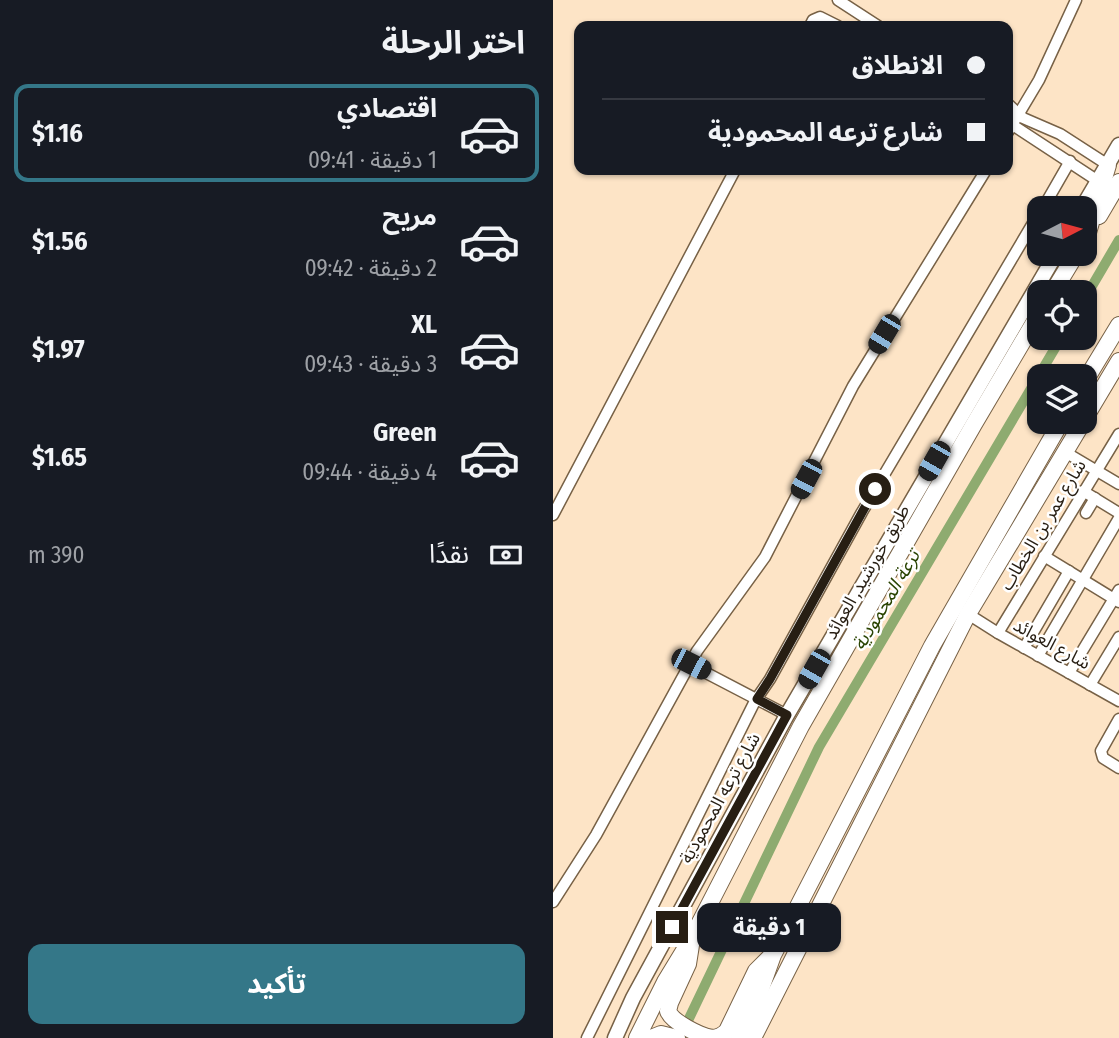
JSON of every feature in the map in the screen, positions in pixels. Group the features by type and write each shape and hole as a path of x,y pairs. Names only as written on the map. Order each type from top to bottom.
{"main road":[{"path":"1097,201 1108,165"},
{"path":"1097,219 1119,182"},
{"path":"1096,364 1119,325"},
{"name":"طريق خورشيد, العوائد","path":"637,1038 664,982 693,936 801,726 1027,334"},
{"path":"1097,400 1116,372"},
{"path":"739,1038 773,955 932,646 1054,434"},
{"path":"753,1038 968,614 1076,434"},
{"path":"674,1032 669,1007 688,964 693,936"},
{"path":"651,1038 674,1032 721,1037 727,1031 756,971 773,955"}],"street":[{"path":"838,0 870,21"},
{"path":"1013,121 1038,80 1076,0"},
{"path":"812,21 820,17 828,21"},
{"path":"1013,108 1023,118 1060,134 1108,165"},
{"path":"1013,128 1098,181"},
{"path":"1089,196 1119,145"},
{"path":"1049,196 1070,162"},
{"path":"553,515 732,175"},
{"path":"553,902 596,835 697,651 765,557 853,386 983,175"},
{"path":"587,1038 757,699 895,455 1027,234"},
{"name":"شارع ترعه المحمودية","path":"615,1038 640,986 787,715 1049,266"},
{"name":"شارع عمر بن الخطاب","path":"998,633 1119,434"},
{"path":"1065,452 1119,484"},
{"path":"1038,656 1119,516 1083,491"},
{"path":"1086,513 1095,498"},
{"path":"1044,556 1117,597 1069,673"},
{"path":"1024,648 1069,571"},
{"name":"شارع العوائد","path":"968,614 1119,702"},
{"path":"1090,685 1119,638"},
{"path":"691,664 787,715"},
{"path":"1119,719 1101,751 1106,761 1119,768"}],"waterway":[{"name":"ترعة المحمودية","path":"1096,280 1119,240"},
{"name":"ترعة المحمودية","path":"683,1031 819,747 1054,350"}],"route":[{"path":"672,927 787,715 757,699 875,489"}]}
